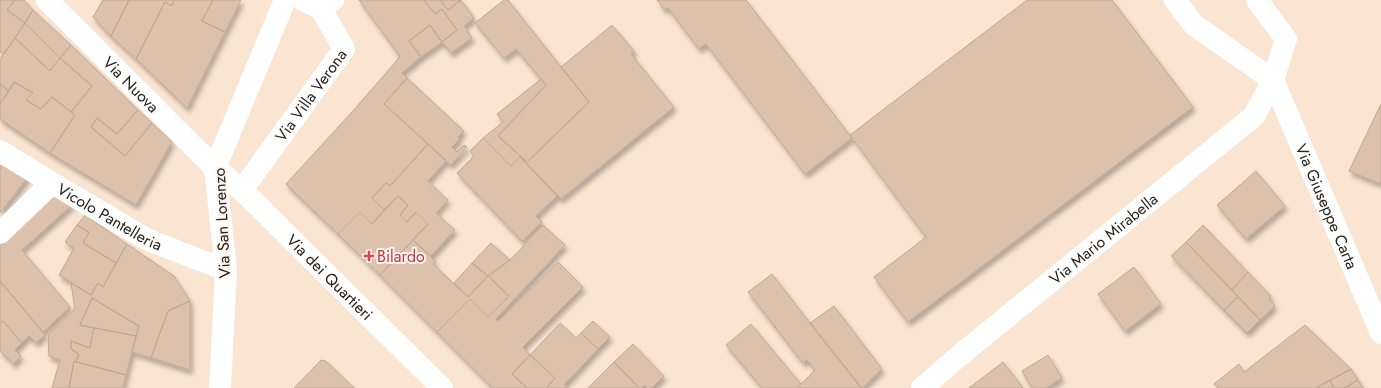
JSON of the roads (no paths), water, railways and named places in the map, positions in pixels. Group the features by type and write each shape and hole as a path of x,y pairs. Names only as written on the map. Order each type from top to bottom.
{"street":[{"name":"Via Nuova","path":"47,0 215,168"},
{"name":"Via San Lorenzo","path":"220,388 226,270 215,168 285,0"},
{"path":"1175,0 1194,25 1273,80 1286,39 1257,0"},
{"name":"Via Villa Verona","path":"242,190 344,49 319,3"},
{"name":"Via Giuseppe Carta","path":"1273,80 1381,333"},
{"name":"Via Mario Mirabella","path":"922,388 954,360 1254,116 1273,80"},
{"name":"Vicolo Pantelleria","path":"0,151 148,240 226,270"},
{"name":"Via dei Quartieri","path":"215,168 242,190 442,388"},
{"path":"0,233 52,183"}],"place":[{"name":"Bilardo","path":"369,256"}]}
